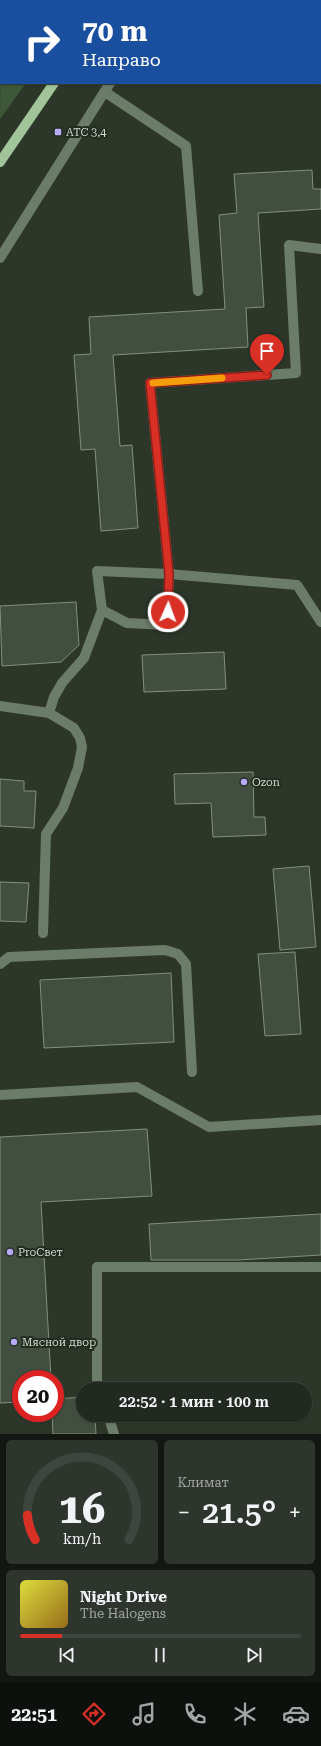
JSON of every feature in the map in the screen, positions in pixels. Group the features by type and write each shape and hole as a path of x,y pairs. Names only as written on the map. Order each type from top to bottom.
{"main road":[{"path":"0,162 53,84"}],"lane":[{"path":"0,258 109,84"},
{"path":"105,92 186,146 198,291"},
{"path":"102,610 127,623 168,625 169,574 150,383 296,374 289,245 321,249"},
{"path":"49,713 54,697 62,683 84,658 102,610 97,571 169,574 297,585 321,622"},
{"path":"0,706 49,713 74,728 80,738 82,747 78,768 63,808 46,834 43,933"},
{"path":"0,964 9,957 165,950 178,954 186,964 192,1072"},
{"path":"0,1095 137,1087 209,1127 321,1120"},
{"path":"98,1382 97,1267 321,1267"},
{"path":"110,1422 114,1434"}],"green space":[{"path":"0,84 25,84 0,119"}],"building":[{"path":"312,170 313,189 321,189 321,209 258,213 264,307 246,308 248,347 113,355 120,446 132,445 138,528 101,531 95,449 81,450 74,355 91,354 89,317 225,309 219,215 237,213 234,174"},
{"path":"76,602 79,645 61,662 2,666 0,606"},
{"path":"224,652 226,689 144,692 142,655"},
{"path":"253,772 254,817 265,817 266,835 213,837 211,803 175,804 174,774"},
{"path":"0,779 24,781 24,791 36,791 34,828 0,826"},
{"path":"309,866 316,947 280,950 273,869"},
{"path":"0,882 29,883 26,922 0,921"},
{"path":"295,952 301,1034 265,1036 258,954"},
{"path":"171,973 174,1042 44,1048 40,980"},
{"path":"147,1129 152,1196 41,1202 50,1370 12,1370 12,1402 0,1403 0,1137"},
{"path":"321,1214 321,1255 238,1260 151,1260 149,1224"},
{"path":"64,1398 76,1398 76,1422 95,1422 96,1434 53,1434 52,1422 64,1422"}],"slow traffic":[{"path":"153,383 222,378"}],"place":[{"name":"АТС 3,4","path":"58,132"},
{"name":"Ozon","path":"244,782"},
{"name":"ProСвет","path":"10,1252"},
{"name":"Мясной двор","path":"14,1342"}],"route":[{"path":"168,612 169,574 150,383 267,375"}]}
